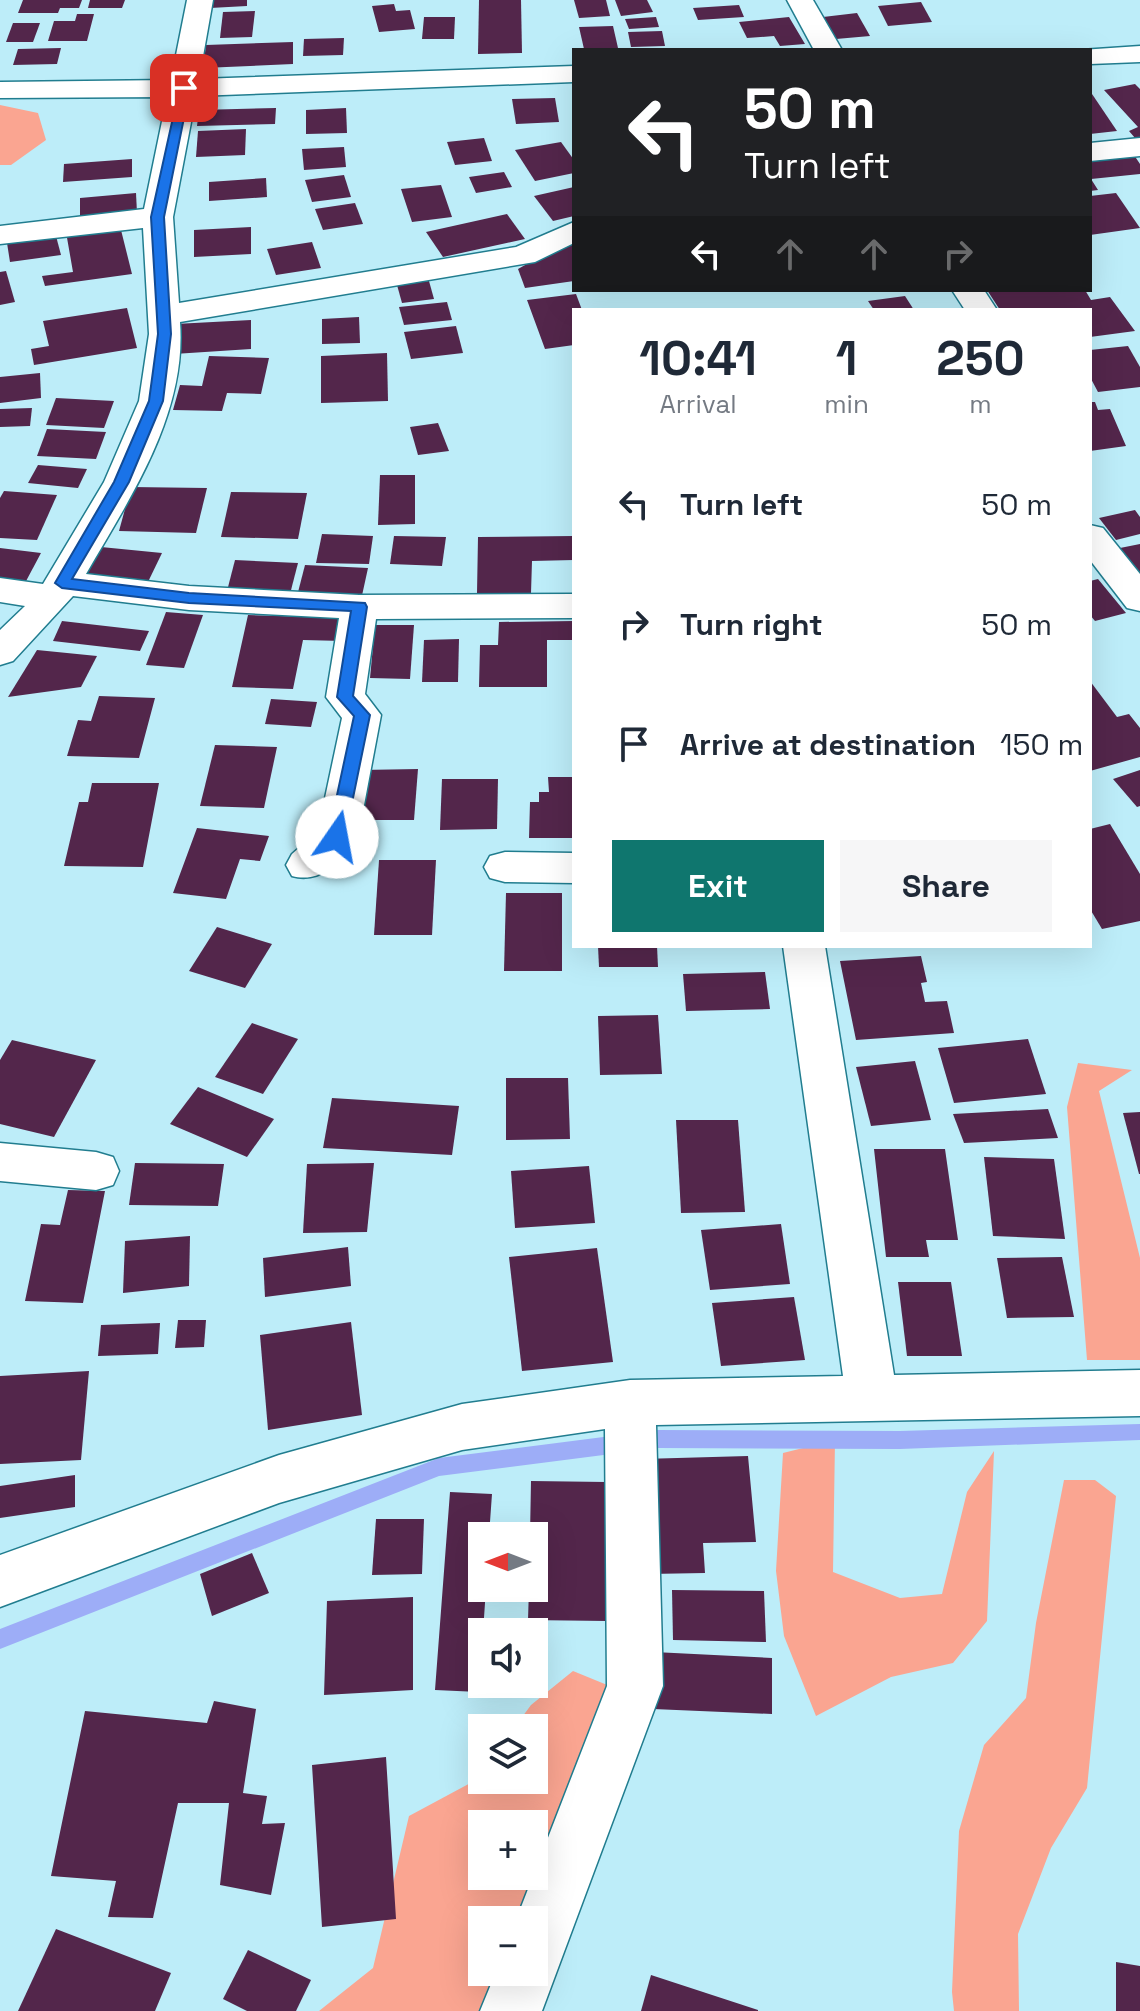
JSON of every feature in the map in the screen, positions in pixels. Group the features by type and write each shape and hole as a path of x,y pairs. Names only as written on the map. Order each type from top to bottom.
{"street":[{"path":"0,652 58,591 121,482 156,401 165,334 158,217 200,0"},
{"path":"800,0 827,48"},
{"path":"1092,56 1140,54"},
{"path":"0,90 184,88 572,74"},
{"path":"1092,152 1140,147"},
{"path":"0,235 158,217"},
{"path":"164,315 524,255 572,232"},
{"path":"1092,539 1140,599"},
{"path":"0,590 359,607 572,606"},
{"path":"307,865 337,837 359,731 362,715 345,697 359,607"},
{"path":"505,867 572,868"},
{"path":"804,948 872,1398"},
{"path":"0,1162 96,1171"},
{"path":"0,1581 294,1474 462,1427 630,1403 1140,1393"},
{"path":"548,1913 635,1686 630,1403"},
{"path":"511,2011 521,1986"}],"shaded area":[{"path":"0,105 38,113 46,140 11,165 0,165"},
{"path":"1078,1063 1132,1070 1099,1091 1140,1258 1140,1360 1087,1360 1067,1107"},
{"path":"835,1440 833,1572 900,1598 942,1594 967,1492 994,1451 987,1621 953,1663 891,1677 816,1716 784,1636 776,1571 783,1453"},
{"path":"1064,1480 1095,1480 1116,1496 1087,1788 1051,1848 1018,1934 1019,2011 954,2011 952,1992 959,1831 984,1745 1026,1698 1036,1623"},
{"path":"573,1671 617,1689 548,1859 548,1810 468,1810 468,1890 535,1890 529,1906 468,1906 468,1986 497,1986 487,2011 319,2011 373,1968 409,1816 468,1784 468,1794 548,1794 548,1714 524,1714 540,1698 548,1698 548,1691"}],"building":[{"path":"23,0 82,0 79,8 60,8 58,13 18,13"},
{"path":"90,0 125,0 122,8 88,8"},
{"path":"210,0 247,0 247,6 210,8"},
{"path":"479,0 521,0 522,53 478,54"},
{"path":"574,0 606,0 610,16 579,18"},
{"path":"615,0 647,0 653,12 621,16"},
{"path":"921,2 932,22 888,26 878,6"},
{"path":"394,4 396,11 410,10 415,29 379,32 372,6"},
{"path":"739,5 744,17 698,20 693,8"},
{"path":"255,11 252,37 220,38 223,12"},
{"path":"857,13 870,36 836,39 823,17"},
{"path":"77,14 94,14 87,41 48,41 54,21 75,21"},
{"path":"424,17 455,17 454,39 422,39"},
{"path":"656,17 659,27 629,29 625,19"},
{"path":"789,17 805,44 780,46 774,36 747,38 739,22"},
{"path":"13,23 40,23 33,42 6,42"},
{"path":"613,26 618,48 584,48 579,27"},
{"path":"662,31 665,46 631,47 628,32"},
{"path":"344,38 343,55 303,56 304,39"},
{"path":"293,42 293,64 203,68 206,45"},
{"path":"61,48 57,64 13,65 18,49"},
{"path":"1135,84 1140,89 1140,138 1135,138 1129,131 1138,127 1104,90"},
{"path":"1092,94 1117,131 1092,134"},
{"path":"555,98 559,122 516,124 512,99"},
{"path":"276,108 275,124 197,126 199,110"},
{"path":"346,108 347,133 306,134 306,110"},
{"path":"246,129 245,155 196,157 198,131"},
{"path":"484,138 492,161 455,165 447,142"},
{"path":"561,142 572,157 572,173 535,181 515,150"},
{"path":"344,147 346,167 304,170 302,149"},
{"path":"1134,155 1140,164 1140,174 1092,179 1092,160"},
{"path":"132,159 132,177 63,182 64,164"},
{"path":"504,172 512,187 476,193 469,177"},
{"path":"344,175 351,197 312,202 305,180"},
{"path":"266,178 267,197 209,201 209,182"},
{"path":"441,185 452,217 412,222 401,189"},
{"path":"572,187 572,216 553,221 534,196"},
{"path":"136,193 137,213 80,217 80,198"},
{"path":"1116,193 1140,228 1092,235 1092,196"},
{"path":"355,203 363,224 323,230 315,209"},
{"path":"507,214 525,239 443,257 426,232"},
{"path":"120,226 132,274 45,286 42,276 73,272 66,232"},
{"path":"251,227 251,254 194,257 194,230"},
{"path":"56,236 61,255 10,262 7,243"},
{"path":"312,242 321,268 276,275 267,249"},
{"path":"572,243 572,281 525,288 518,269 559,246"},
{"path":"6,271 15,302 0,305 0,272"},
{"path":"429,281 434,299 402,303 397,285"},
{"path":"988,292 1086,292 1091,300 1110,297 1135,331 1092,337 1092,308 999,308"},
{"path":"576,294 581,308 572,308 572,345 545,349 527,300"},
{"path":"905,296 913,308 873,308 868,301"},
{"path":"447,302 452,320 404,325 399,307"},
{"path":"127,308 137,348 34,365 31,349 49,346 43,321"},
{"path":"359,317 360,343 322,344 322,319"},
{"path":"251,320 251,349 174,354 175,324"},
{"path":"456,326 463,353 411,359 404,332"},
{"path":"1128,346 1140,367 1140,387 1098,392 1092,381 1092,350"},
{"path":"387,353 388,401 321,403 321,356"},
{"path":"209,356 269,358 261,394 227,393 222,411 173,410 180,385 202,386"},
{"path":"40,373 41,398 0,403 0,377"},
{"path":"56,398 114,401 104,428 46,425"},
{"path":"1092,402 1098,410 1110,409 1126,446 1092,451"},
{"path":"32,408 30,426 0,427 0,409"},
{"path":"438,423 449,451 418,455 410,427"},
{"path":"47,429 106,432 96,459 37,456"},
{"path":"38,465 87,469 78,488 28,483"},
{"path":"380,475 415,475 415,524 378,525"},
{"path":"131,487 207,488 196,533 119,531"},
{"path":"4,491 57,495 37,540 0,538 0,498"},
{"path":"231,492 307,493 298,539 221,537"},
{"path":"1135,510 1140,517 1140,534 1116,540 1099,518"},
{"path":"322,534 373,536 369,564 316,563"},
{"path":"394,536 446,537 442,566 390,564"},
{"path":"572,536 572,560 532,561 531,593 477,593 478,537"},
{"path":"1140,544 1140,573 1120,548"},
{"path":"101,547 162,553 147,584 85,577"},
{"path":"0,548 41,553 25,583 0,580"},
{"path":"235,560 298,563 290,594 227,591"},
{"path":"305,565 368,568 361,600 297,596"},
{"path":"1098,579 1126,613 1095,621 1092,617 1092,580"},
{"path":"166,612 203,615 184,668 146,665"},
{"path":"248,615 347,618 343,641 303,640 293,689 232,687"},
{"path":"62,621 149,631 140,651 53,641"},
{"path":"572,621 572,640 547,640 547,687 479,687 480,645 498,645 499,622"},
{"path":"375,625 414,625 410,679 370,678"},
{"path":"459,639 458,682 422,682 424,640"},
{"path":"37,650 97,656 81,687 8,697"},
{"path":"1092,684 1117,717 1129,714 1140,728 1140,757 1092,770"},
{"path":"99,696 155,698 139,758 67,756 78,720 91,721"},
{"path":"271,699 317,702 311,727 265,724"},
{"path":"215,745 277,747 264,808 200,806"},
{"path":"418,769 414,820 359,820 361,770"},
{"path":"1140,770 1140,806 1137,807 1113,779"},
{"path":"548,777 572,777 572,838 529,838 530,802 539,802 539,792 549,792"},
{"path":"442,779 498,779 497,829 440,830"},
{"path":"92,783 159,783 143,867 64,866 79,802 88,802"},
{"path":"1110,824 1140,874 1140,921 1102,929 1092,912 1092,828"},
{"path":"197,828 269,836 260,861 240,859 226,899 173,893"},
{"path":"379,860 436,860 432,935 374,935"},
{"path":"506,893 562,893 562,971 504,971"},
{"path":"217,927 272,944 245,988 189,971"},
{"path":"598,948 657,948 658,967 599,967"},
{"path":"921,956 927,982 921,983 925,1002 947,1001 954,1033 856,1040 840,961"},
{"path":"765,972 770,1009 686,1011 683,974"},
{"path":"658,1015 662,1074 600,1075 598,1016"},
{"path":"252,1023 298,1039 263,1094 215,1077"},
{"path":"1028,1039 1046,1094 954,1103 938,1048"},
{"path":"12,1040 96,1060 54,1137 0,1124 0,1060"},
{"path":"915,1061 931,1120 871,1126 856,1067"},
{"path":"506,1078 568,1078 570,1139 506,1140"},
{"path":"198,1087 274,1119 247,1157 170,1124"},
{"path":"332,1098 459,1106 452,1155 323,1148"},
{"path":"1048,1109 1058,1138 964,1143 953,1114"},
{"path":"1140,1112 1140,1174 1139,1174 1123,1113"},
{"path":"676,1120 738,1120 745,1212 681,1213"},
{"path":"874,1149 945,1149 958,1240 926,1240 929,1257 886,1257"},
{"path":"984,1157 1054,1159 1065,1239 993,1236"},
{"path":"135,1163 224,1164 218,1206 129,1205"},
{"path":"374,1163 367,1232 303,1233 307,1164"},
{"path":"589,1166 595,1223 515,1228 511,1171"},
{"path":"68,1190 105,1191 83,1303 25,1301 41,1224 60,1225"},
{"path":"781,1224 790,1284 710,1290 701,1230"},
{"path":"190,1236 189,1286 123,1293 125,1241"},
{"path":"348,1247 351,1286 265,1297 263,1258"},
{"path":"597,1248 613,1362 522,1371 509,1257"},
{"path":"1062,1257 1074,1317 1007,1318 997,1258"},
{"path":"898,1282 951,1282 962,1356 907,1356"},
{"path":"794,1297 805,1360 721,1366 712,1303"},
{"path":"178,1320 206,1320 204,1347 175,1348"},
{"path":"351,1322 362,1415 268,1430 260,1335"},
{"path":"160,1323 158,1354 98,1356 101,1325"},
{"path":"89,1371 81,1460 0,1464 0,1376"},
{"path":"748,1456 756,1542 703,1543 705,1573 649,1574 642,1459"},
{"path":"75,1475 75,1507 0,1518 0,1486"},
{"path":"531,1481 606,1482 607,1621 528,1618 529,1602 548,1602 548,1522 530,1522"},
{"path":"450,1492 492,1494 490,1522 468,1522 468,1602 485,1602 484,1618 468,1618 468,1692 435,1690"},
{"path":"376,1519 424,1519 422,1574 372,1575"},
{"path":"252,1553 269,1593 212,1616 200,1574"},
{"path":"672,1590 764,1591 766,1642 673,1640"},
{"path":"413,1597 413,1690 324,1695 327,1601"},
{"path":"654,1652 772,1658 772,1714 653,1709"},
{"path":"214,1701 256,1709 243,1793 267,1796 262,1824 285,1823 271,1895 220,1885 229,1803 178,1803 153,1918 108,1917 116,1881 51,1876 85,1711 207,1723"},
{"path":"386,1757 396,1919 322,1927 312,1765"},
{"path":"56,1929 171,1973 155,2011 18,2011"},
{"path":"248,1950 311,1980 296,2011 247,2011 223,1999"},
{"path":"1116,1962 1140,1966 1140,2011 1116,2011"},
{"path":"651,1975 758,2010 758,2011 641,2011"}],"waterway":[{"path":"0,1639 439,1467 658,1439 900,1440 1140,1432"}],"route":[{"path":"184,88 158,217 165,334 156,401 121,482 62,583 189,598 359,607 345,697 362,715 337,837"}]}
